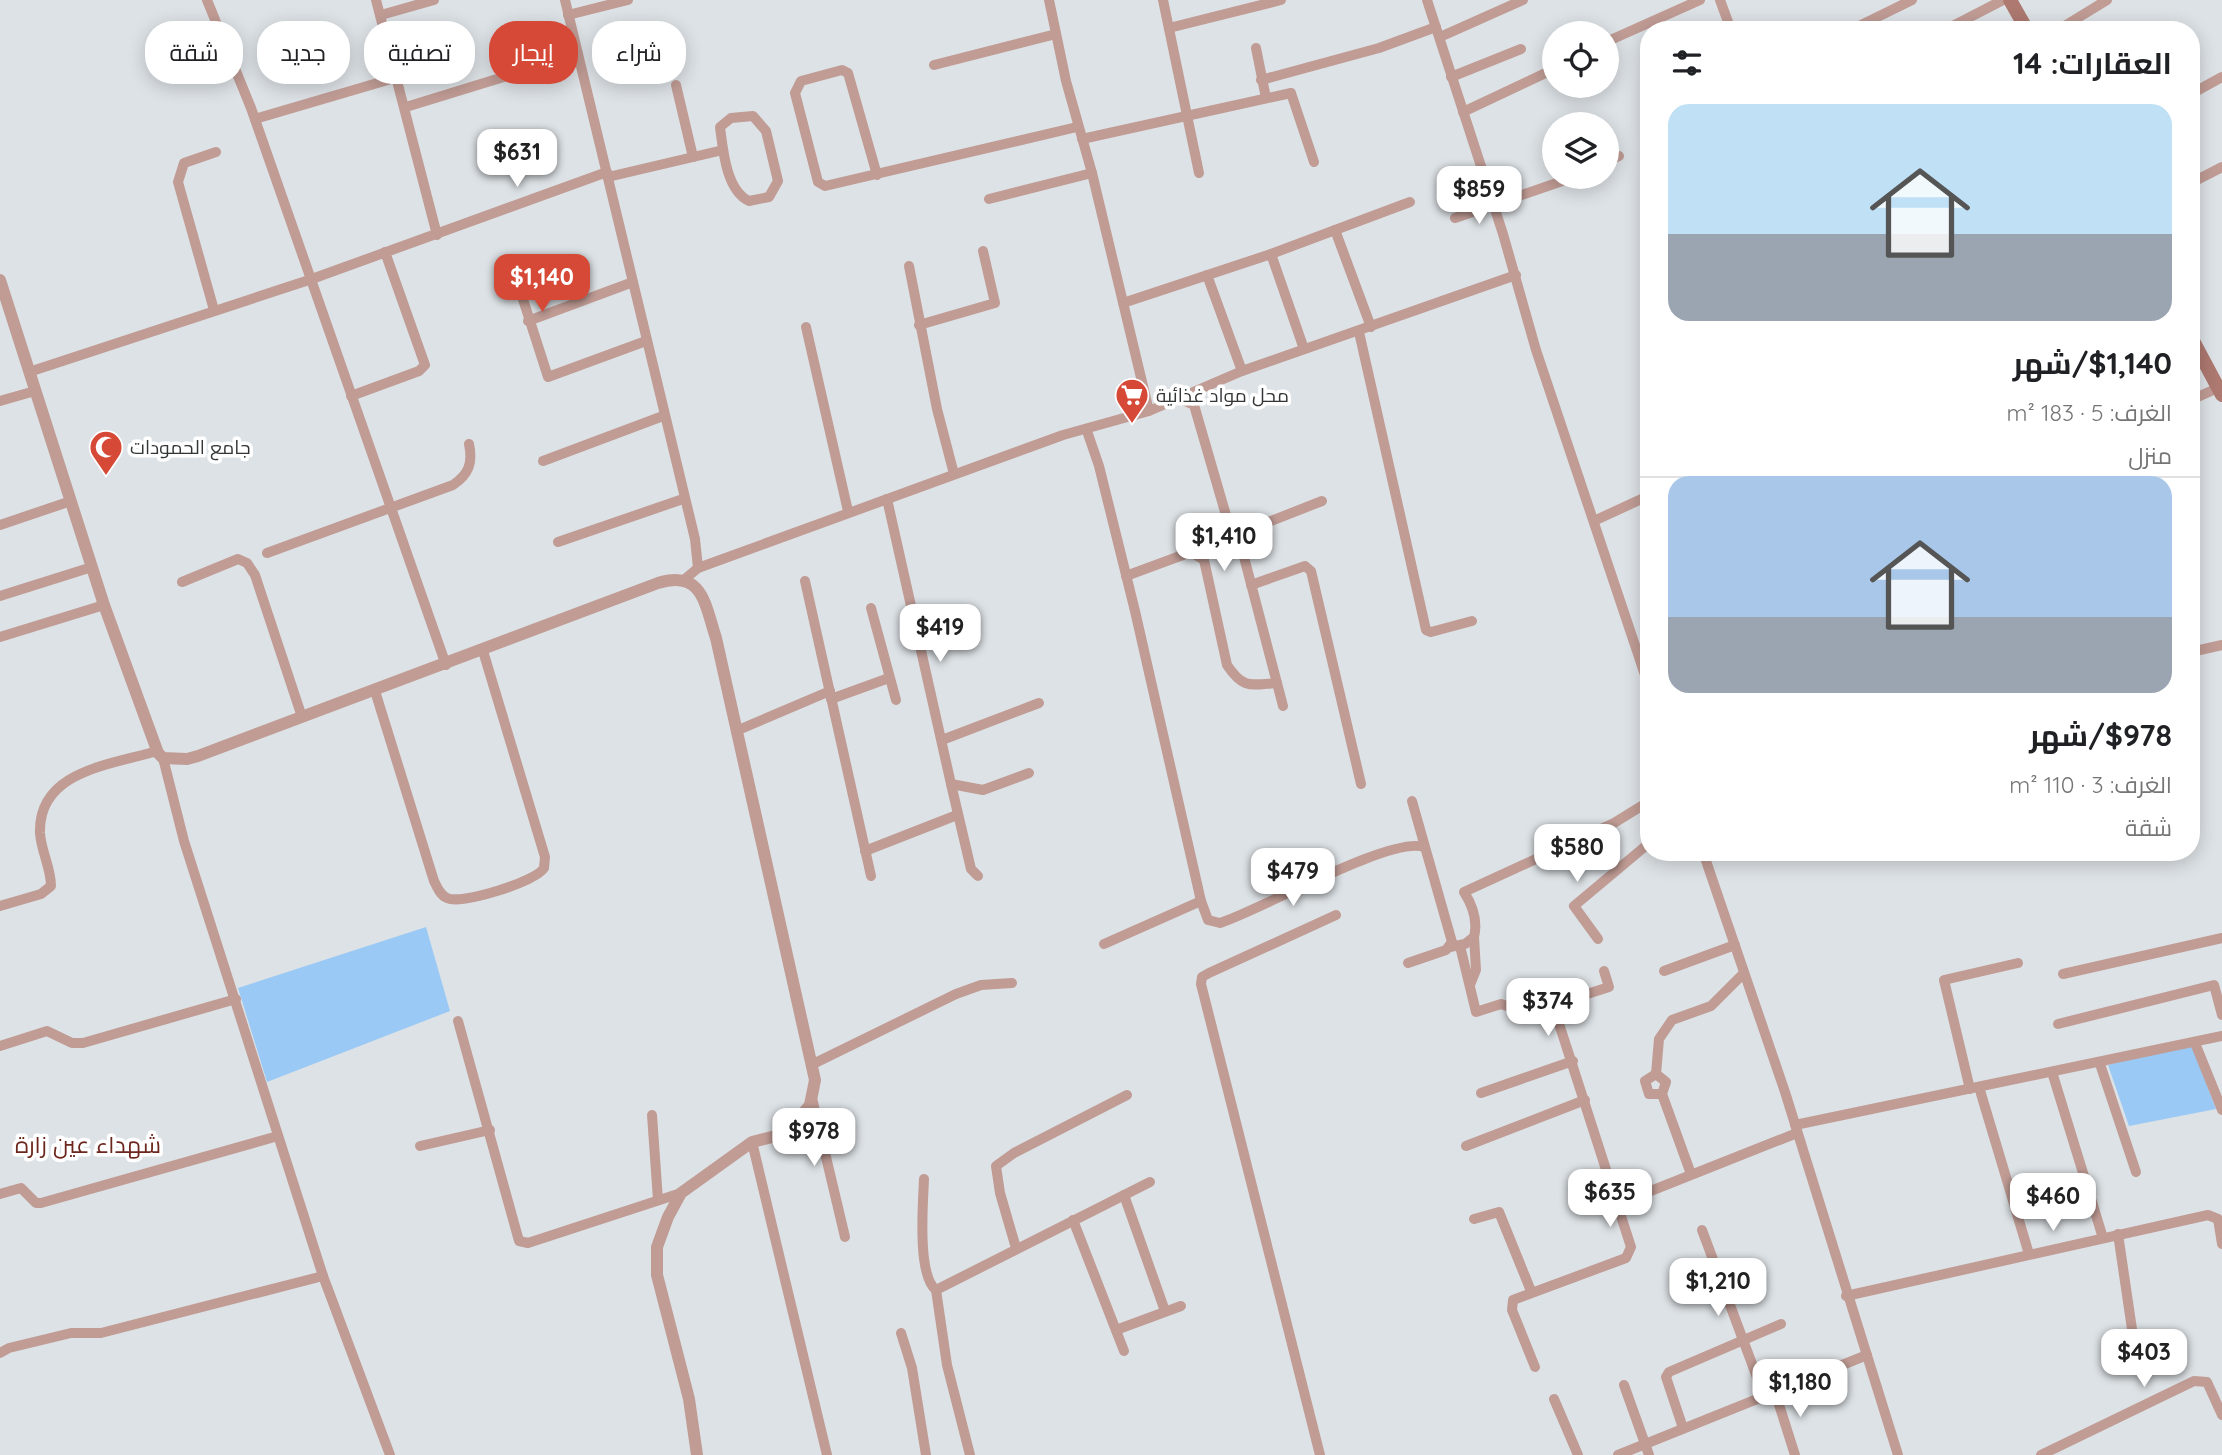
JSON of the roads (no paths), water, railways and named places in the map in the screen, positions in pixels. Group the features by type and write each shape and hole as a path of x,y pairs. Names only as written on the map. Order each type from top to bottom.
{"main road":[{"path":"2010,0 2022,21"},
{"path":"2200,353 2221,390"}],"street":[{"path":"207,0 255,119 309,280 446,664"},
{"path":"376,0 383,21"},
{"path":"381,15 435,0"},
{"path":"565,0 570,21"},
{"path":"568,15 628,0"},
{"path":"1049,0 1077,127 1092,173 1149,411"},
{"path":"1163,0 1199,173"},
{"path":"1169,28 1281,0"},
{"path":"1427,0 1516,275 1536,350 1596,520 1640,659"},
{"path":"1261,80 1438,32 1523,0"},
{"path":"1653,21 1700,0"},
{"path":"1720,0 1728,21"},
{"path":"1869,21 1912,0"},
{"path":"1962,21 2003,0"},
{"path":"2073,21 2107,0"},
{"path":"1619,36 1640,27"},
{"path":"934,65 1056,34"},
{"path":"1256,48 1266,98"},
{"path":"1451,77 1521,49"},
{"path":"578,54 698,554 698,568"},
{"path":"877,175 848,73 842,70 801,81 795,93 820,185 829,186 877,175 1077,127"},
{"path":"1464,112 1542,75"},
{"path":"2200,89 2222,77"},
{"path":"405,107 489,81"},
{"path":"255,119 374,84"},
{"path":"400,84 437,235"},
{"path":"676,85 693,157"},
{"path":"1082,139 1291,93 1314,162"},
{"path":"753,116 760,121 766,131 778,181 775,191 769,197 750,201 742,197 735,189 723,150 720,127 723,122 731,118 753,116"},
{"path":"29,372 309,280 607,175 723,150"},
{"path":"214,310 178,182 184,163 216,152"},
{"path":"2200,178 2222,167"},
{"path":"989,199 1092,173"},
{"path":"1455,218 1542,188"},
{"path":"1123,303 1271,254 1410,202"},
{"path":"1335,230 1371,327"},
{"path":"919,325 995,303 983,251"},
{"path":"351,396 419,371 425,365 384,252"},
{"path":"1271,254 1304,349"},
{"path":"512,265 548,377 646,341"},
{"path":"909,266 919,325 954,474"},
{"path":"1207,275 1242,371"},
{"path":"0,906 41,894 51,886 40,819 54,789 75,776 160,754 187,759 483,651 659,583 685,579 698,568 848,511 1063,435 1087,431 1149,411 1176,397 1242,371 1516,275"},
{"path":"0,280 104,605 160,754 181,829 323,1276 390,1455"},
{"path":"528,321 633,282"},
{"path":"806,327 848,511"},
{"path":"1359,332 1426,630 1431,632 1472,621"},
{"path":"2200,397 2221,390"},
{"path":"0,401 35,391"},
{"path":"1176,397 1194,405 1230,529 1238,534 1283,706"},
{"path":"543,461 663,416"},
{"path":"1087,431 1126,576 1201,901 1208,920 1220,923 1340,868 1409,846 1424,847"},
{"path":"267,553 392,509 463,478 471,463 469,444"},
{"path":"558,542 683,499"},
{"path":"887,499 943,740 957,815 971,869 978,876"},
{"path":"1596,520 1640,500"},
{"path":"0,525 71,501"},
{"path":"1238,534 1322,501"},
{"path":"1126,576 1191,552 1204,560 1227,665 1237,680 1248,685 1277,683"},
{"path":"182,582 238,559 247,564 255,575 302,717"},
{"path":"1251,585 1305,566 1311,571 1361,784"},
{"path":"0,596 92,567"},
{"path":"458,1021 491,1130 518,1238 523,1243 681,1193 752,1142 790,1129 810,1105 810,1091 815,1080 813,1064 716,638 701,594 685,579"},
{"path":"805,581 872,876"},
{"path":"0,637 104,605"},
{"path":"872,608 888,678 896,700"},
{"path":"2200,650 2222,645"},
{"path":"375,691 440,893 447,899 466,899 535,878 544,868 545,857 483,651"},
{"path":"736,731 830,695 888,678"},
{"path":"943,740 1039,703"},
{"path":"951,783 982,790 1029,773"},
{"path":"1412,801 1476,1012 1501,1004 1516,1009 1545,999 1553,1005 1631,1247 1629,1256 1513,1300 1511,1310 1535,1367"},
{"path":"1469,986 1476,970 1475,920 1471,904 1464,892 1614,823 1640,807"},
{"path":"865,851 957,815"},
{"path":"1598,939 1574,906 1640,851"},
{"path":"1706,861 1796,1129 1846,1296 1898,1455"},
{"path":"1104,944 1201,901"},
{"path":"1320,1455 1201,984 1202,977 1209,973 1336,915"},
{"path":"1408,963 1474,937"},
{"path":"2063,974 2222,938"},
{"path":"1664,971 1735,945"},
{"path":"2018,963 1944,980 1974,1088 2029,1254"},
{"path":"1553,1005 1609,987 1604,971"},
{"path":"1656,1074 1659,1039 1672,1020 1711,1006 1744,973"},
{"path":"813,1064 956,994 981,985 1012,983"},
{"path":"2058,1024 2218,984 2222,1015"},
{"path":"0,1046 47,1031 72,1043 83,1042 236,999"},
{"path":"1618,1204 1796,1129 2222,1036"},
{"path":"2195,1043 2222,1110"},
{"path":"1481,1093 1573,1062"},
{"path":"2100,1063 2136,1172"},
{"path":"2052,1072 2103,1238"},
{"path":"1656,1074 1645,1081 1648,1094 1662,1094"},
{"path":"1656,1074 1666,1082 1662,1094 1691,1174"},
{"path":"810,1091 845,1237"},
{"path":"1016,1248 1000,1193 996,1166 1014,1153 1127,1095"},
{"path":"1466,1146 1585,1100"},
{"path":"652,1115 658,1200"},
{"path":"421,1146 491,1130"},
{"path":"0,1194 21,1188 36,1203 41,1203 278,1136"},
{"path":"752,1142 827,1455"},
{"path":"924,1179 922,1226 927,1274 931,1286 936,1290 947,1365 970,1455"},
{"path":"936,1290 1150,1182"},
{"path":"681,1193 667,1217 657,1247 657,1275 688,1399 697,1455"},
{"path":"1125,1195 1166,1311"},
{"path":"1474,1219 1499,1212 1531,1292"},
{"path":"1846,1296 2212,1215 2218,1219 2222,1244"},
{"path":"1073,1220 1124,1351"},
{"path":"1702,1230 1764,1396"},
{"path":"2118,1234 2137,1363"},
{"path":"0,1353 9,1348 71,1333 101,1333 323,1276"},
{"path":"1116,1330 1181,1306"},
{"path":"1683,1428 1667,1374 1781,1324"},
{"path":"901,1333 912,1368 926,1455"},
{"path":"1618,1455 1867,1355"},
{"path":"2041,1455 2194,1381 2207,1382 2222,1415"},
{"path":"1624,1385 1649,1455"},
{"path":"1775,1392 1795,1455"},
{"path":"1555,1399 1578,1455"}],"place":[{"name":"محل مواد غذائية","path":"1132,425"},
{"name":"جامع الحمودات","path":"106,477"}],"district":[{"name":"شهداء عين زارة","path":"88,1144"}]}
